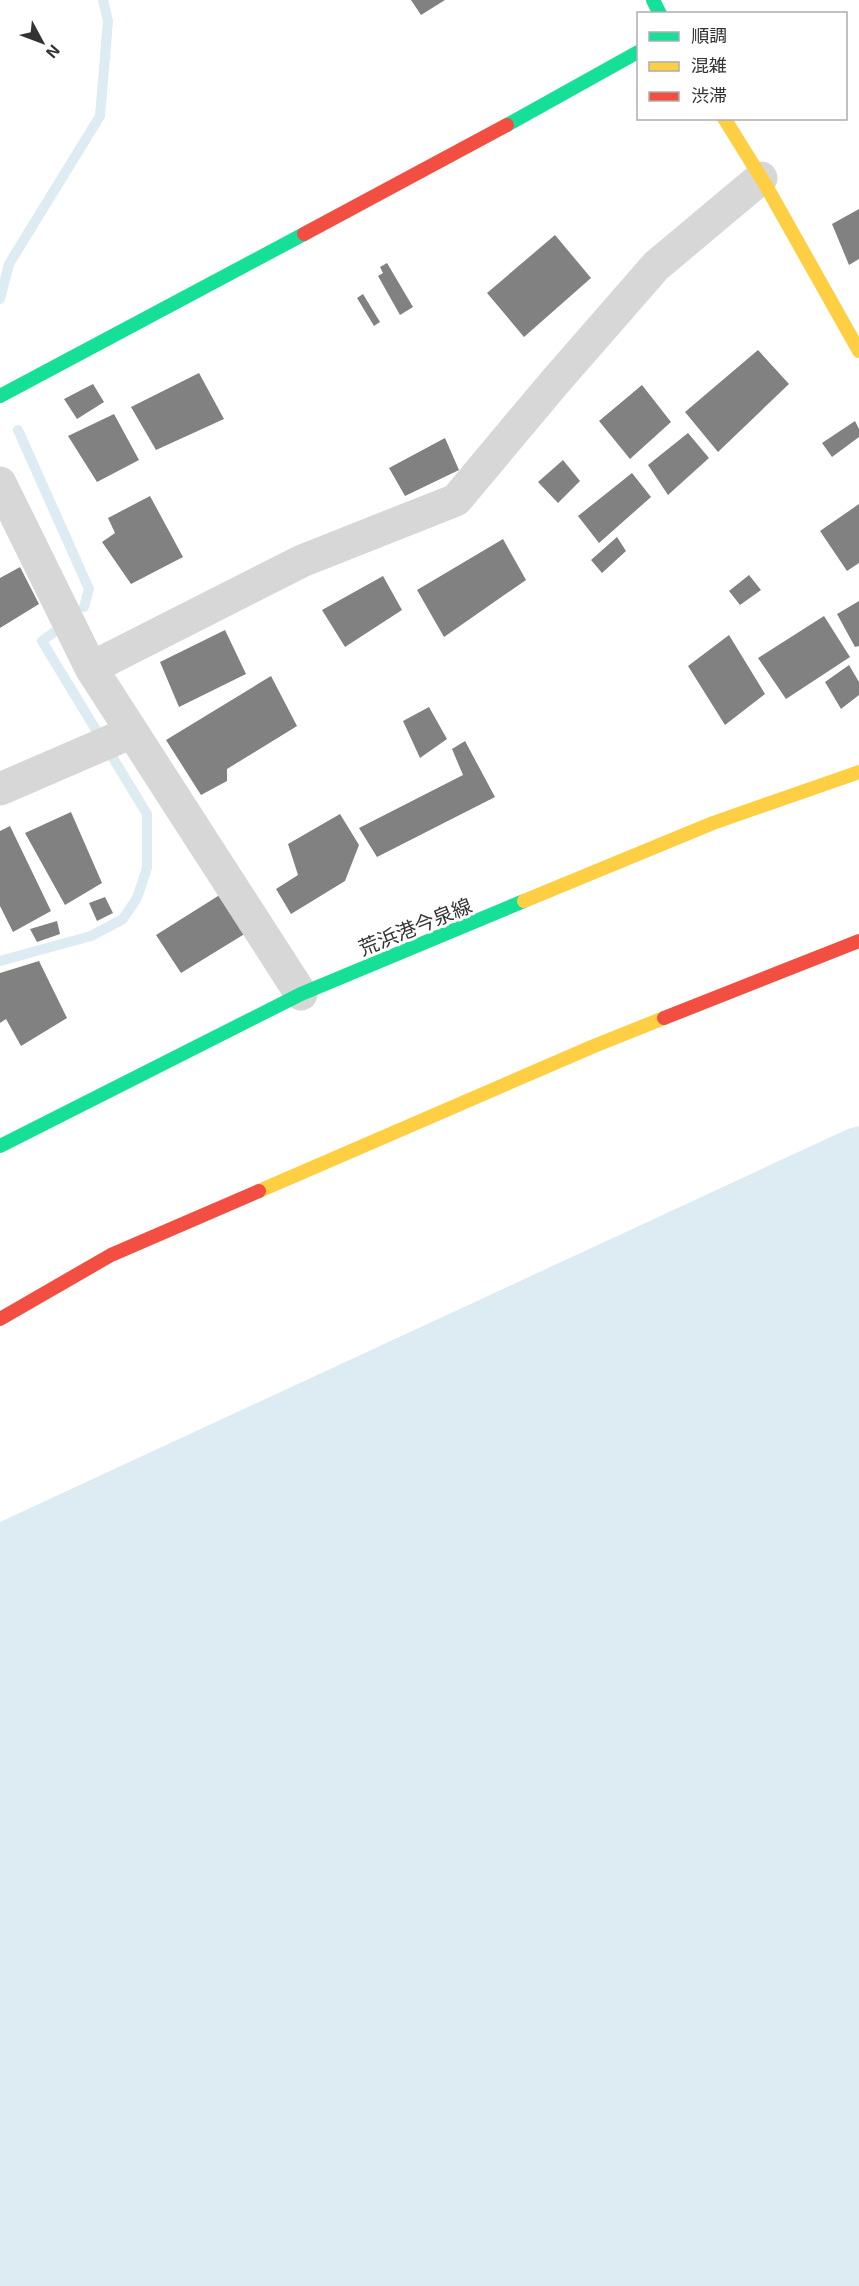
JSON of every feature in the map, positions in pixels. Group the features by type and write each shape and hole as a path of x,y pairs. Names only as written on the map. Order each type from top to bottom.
{"street":[{"path":"0,396 492,134 637,53"},
{"path":"725,120 761,178 859,351"},
{"path":"91,668 302,561 456,500 554,382 656,266 761,178"},
{"path":"0,483 91,668 115,739 300,994"},
{"path":"0,789 115,739"},
{"name":"荒浜港今泉線","path":"0,1146 300,994 714,823 859,772"},
{"path":"0,1318 111,1255 594,1046 859,941"}],"shaded area":[{"path":"859,1126 859,2286 0,2286 0,1522 848,1129"}],"building":[{"path":"411,0 445,0 421,15"},
{"path":"859,209 859,259 849,265 832,224"},
{"path":"555,235 591,278 524,337 487,293"},
{"path":"387,263 413,307 400,315 378,276 383,273 380,267"},
{"path":"363,294 380,322 374,326 357,298"},
{"path":"758,350 789,384 718,452 685,412"},
{"path":"199,373 224,419 156,450 131,407"},
{"path":"93,384 104,402 77,419 64,399"},
{"path":"642,385 671,422 630,459 599,421"},
{"path":"114,414 139,460 97,482 68,436"},
{"path":"855,421 859,429 859,437 832,457 822,443"},
{"path":"688,433 709,458 668,495 648,465"},
{"path":"445,438 459,470 405,496 389,468"},
{"path":"563,460 580,481 558,503 538,482"},
{"path":"632,473 651,497 599,543 578,516"},
{"path":"150,496 183,557 131,584 102,542 115,533 108,518"},
{"path":"859,504 859,563 847,571 820,531"},
{"path":"617,537 626,551 602,573 591,560"},
{"path":"503,539 526,580 444,637 417,590"},
{"path":"20,567 39,604 0,628 0,578"},
{"path":"749,575 761,590 740,605 729,591"},
{"path":"383,576 402,610 345,647 322,610"},
{"path":"859,601 859,646 855,647 837,614"},
{"path":"824,616 850,657 786,699 758,658"},
{"path":"225,630 246,674 179,707 160,662"},
{"path":"729,635 765,694 725,725 688,666"},
{"path":"849,665 859,682 859,695 841,709 825,682"},
{"path":"271,676 297,726 227,769 227,781 201,795 166,740"},
{"path":"429,707 447,739 420,758 403,721"},
{"path":"465,741 495,797 377,857 359,828 463,775 452,749"},
{"path":"71,812 102,883 65,905 25,833"},
{"path":"340,814 359,845 345,881 291,914 276,889 298,875 288,844"},
{"path":"10,826 51,911 13,932 0,906 0,831"},
{"path":"226,891 251,930 181,973 156,935"},
{"path":"105,897 113,913 97,921 89,903"},
{"path":"57,921 60,934 37,942 30,929"},
{"path":"39,961 67,1018 21,1046 6,1019 0,1023 0,973"}],"waterway":[{"path":"0,299 9,264 100,116 108,21 103,0"},
{"path":"18,430 89,589 84,607"},
{"path":"0,961 91,936 123,919 137,898 147,868 147,814 42,641 53,633"}],"traffic: fast":[{"path":"653,0 659,12"},
{"path":"507,125 637,53"},
{"path":"0,396 304,234"},
{"path":"0,1146 301,994 524,901"}],"traffic: slow":[{"path":"725,120 765,184 859,351"},
{"path":"524,901 713,823 859,772"},
{"path":"259,1191 664,1018"}],"traffic: jam":[{"path":"304,234 507,125"},
{"path":"664,1018 859,941"},
{"path":"0,1319 111,1255 259,1191"}]}
